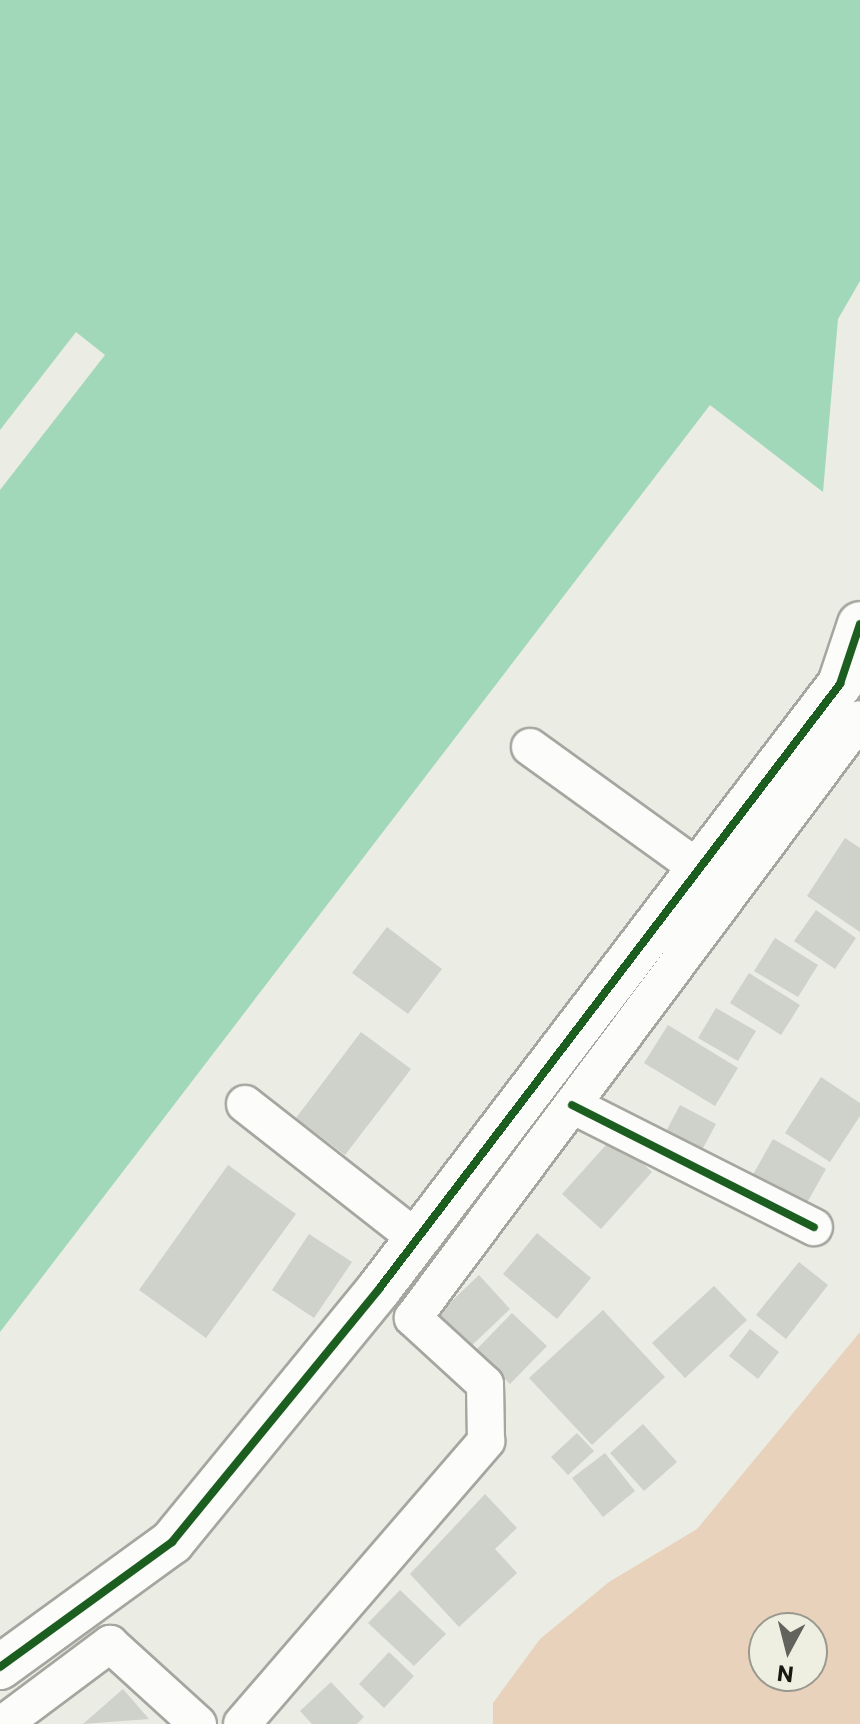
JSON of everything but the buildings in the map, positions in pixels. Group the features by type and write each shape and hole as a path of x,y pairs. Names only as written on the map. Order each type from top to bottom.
{"street":[{"path":"413,1318 572,1105 853,700 860,624"},
{"path":"0,1667 80,1612 172,1542 379,1289 699,869 853,700"},
{"path":"530,747 699,869"},
{"path":"245,1104 417,1239"},
{"path":"572,1105 814,1227"},
{"path":"242,1724 486,1441 485,1384 379,1289"},
{"path":"80,1612 110,1644 198,1724"},
{"path":"3,1724 110,1644"}],"shaded area":[{"path":"0,0 860,0 860,281 838,319 823,492 710,405 0,1332"},
{"path":"860,1332 860,1724 493,1724 493,1703 540,1639 609,1582 697,1529"}],"pier":[{"path":"76,332 105,355 0,490 0,430"}],"cycle path":[{"path":"0,1667 172,1542 379,1289 840,684 860,624"},
{"path":"572,1105 814,1227"}]}
